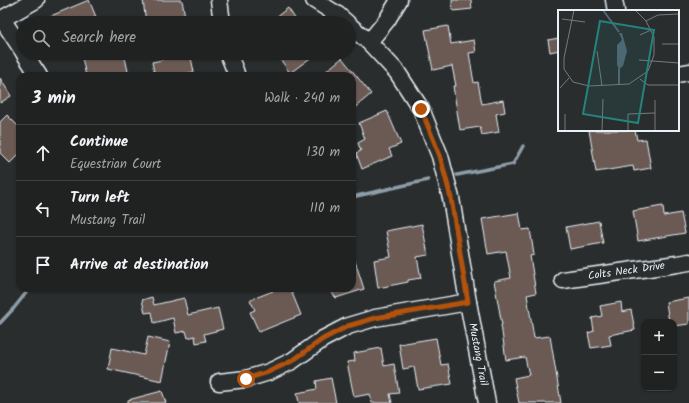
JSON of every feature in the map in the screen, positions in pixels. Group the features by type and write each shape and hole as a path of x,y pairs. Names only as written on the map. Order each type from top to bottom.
{"street":[{"path":"16,41 1,19 36,0"},
{"path":"219,0 221,16"},
{"name":"Mustang Trail","path":"314,0 338,16"},
{"path":"369,42 387,20 400,0"},
{"path":"614,0 616,10"},
{"name":"Mustang Trail","path":"356,31 369,42 397,72 421,109 440,156 451,198 468,302 487,403"},
{"path":"29,60 36,72"},
{"path":"231,60 236,72"},
{"path":"679,74 689,72"},
{"name":"Colts Neck Drive","path":"563,280 689,262"},
{"path":"219,382 246,379 268,372 292,361 323,339 348,326 375,318 468,302"}],"building":[{"path":"89,0 96,16 51,16"},
{"path":"143,0 182,0 185,16 145,16"},
{"path":"452,0 471,0 472,9 453,11"},
{"path":"288,8 293,16 277,16"},
{"path":"448,26 451,44 474,40 476,52 469,53 474,83 478,82 482,104 503,100 505,112 496,114 499,132 482,135 480,127 460,130 453,86 456,86 452,66 433,70 425,30"},
{"path":"558,38 558,50 550,52 548,40"},
{"path":"83,60 126,60 128,72 85,72"},
{"path":"162,60 191,60 194,72 154,72 152,62"},
{"path":"281,60 308,60 291,72 289,72"},
{"path":"340,60 344,60 353,72 325,72"},
{"path":"356,75 371,94 356,107"},
{"path":"0,78 11,96 0,103"},
{"path":"387,111 401,144 389,149 392,156 362,169 356,153 361,151 358,143 365,139 359,123"},
{"path":"7,115 16,124 16,157 10,163 0,153 0,122"},
{"path":"589,131 635,131 637,140 646,139 651,168 634,171 633,166 596,172"},
{"path":"663,206 664,216 681,213 685,233 638,241 633,211"},
{"path":"519,213 522,230 530,229 534,255 530,256 536,293 527,295 534,338 550,336 561,403 519,403 514,378 529,375 525,357 506,360 502,325 494,281 511,278 506,251 488,254 482,219"},
{"path":"599,221 603,243 570,249 566,227"},
{"path":"422,224 428,255 417,257 421,278 378,288 374,260 391,257 386,231"},
{"path":"356,264 364,289 356,292"},
{"path":"270,292 292,292 301,315 259,332 250,312 255,310 250,300"},
{"path":"331,292 355,292 336,298"},
{"path":"152,297 154,305 184,298 188,315 218,308 223,329 204,334 206,341 196,343 195,336 188,338 186,331 176,333 173,318 154,323 152,312 145,313 142,300"},
{"path":"689,298 689,324 677,326 677,319 669,319 666,302"},
{"path":"621,302 622,312 631,310 635,330 609,335 611,345 591,348 588,333 594,331 592,318 602,316 600,306"},
{"path":"148,337 170,342 162,381 108,369 112,348 144,355"},
{"path":"436,338 441,365 448,364 452,384 418,389 414,367 403,369 399,344"},
{"path":"381,348 384,366 394,364 399,393 390,394 392,403 372,403 370,394 354,397 347,362 355,361 354,353"},
{"path":"331,378 336,403 299,403 297,393 317,389 316,381"},
{"path":"162,391 166,403 128,403 128,400"}],"waterway":[{"path":"457,175 513,164 523,146"},
{"path":"356,196 428,180"},
{"path":"0,323 27,292"}],"route":[{"path":"246,379 268,372 292,361 323,339 348,326 375,318 468,302 451,198 440,156 421,109"}]}
